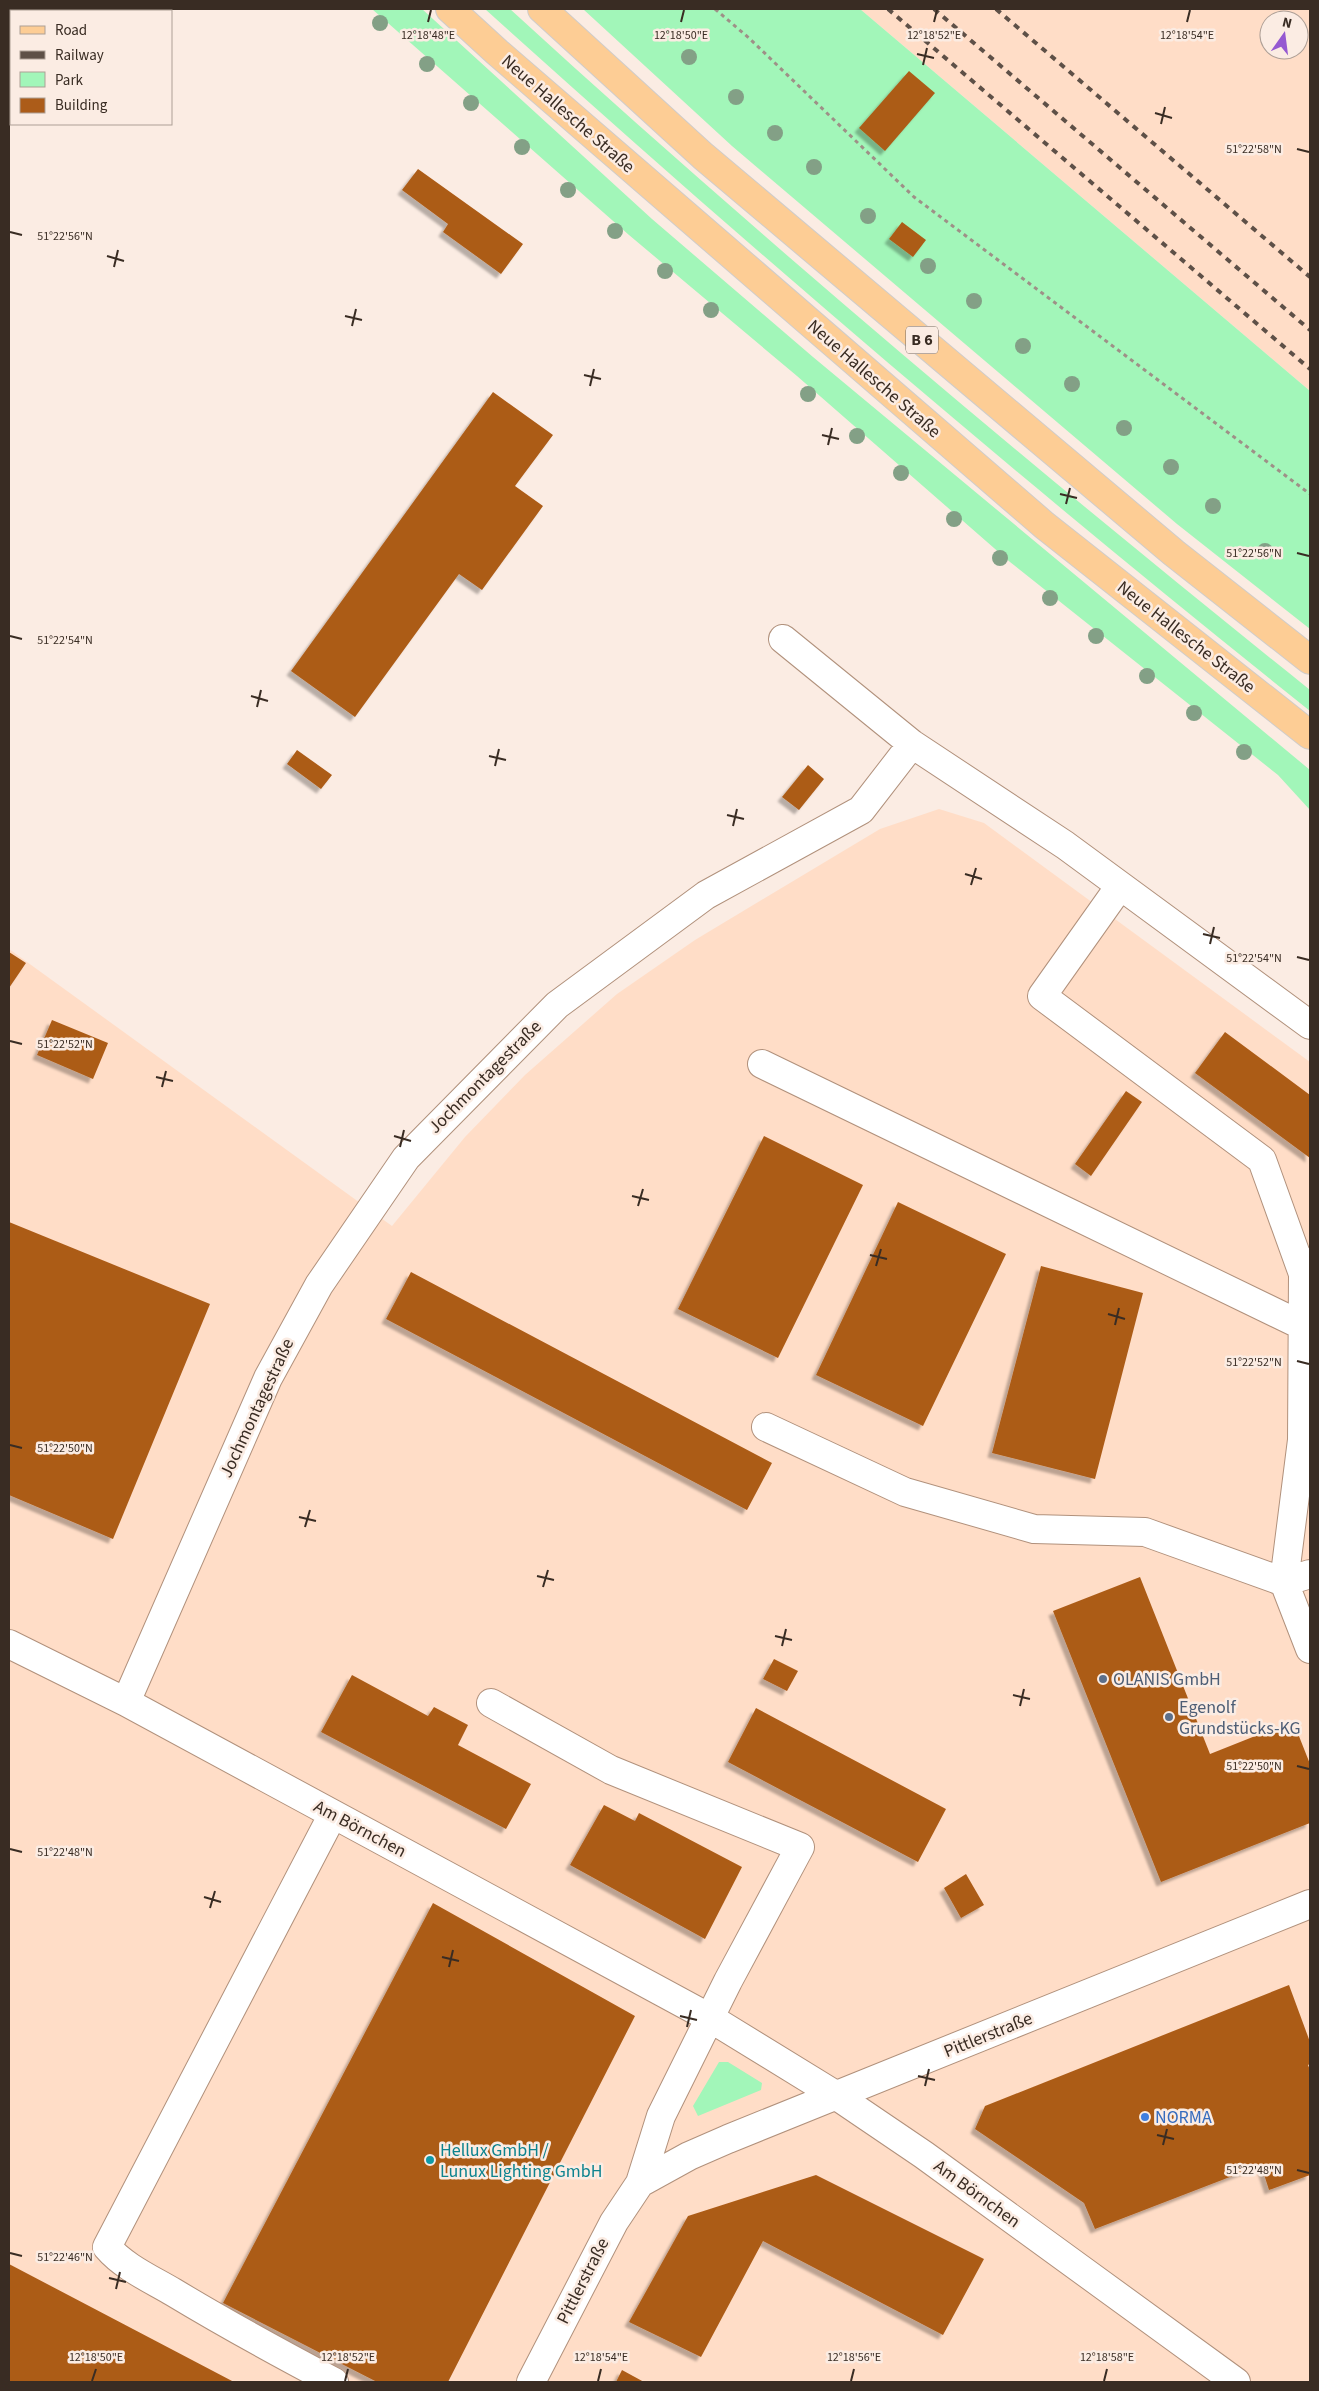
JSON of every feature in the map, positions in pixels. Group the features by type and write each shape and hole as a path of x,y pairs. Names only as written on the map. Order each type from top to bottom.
{"main road":[{"name":"Neue Hallesche Straße","path":"450,9 542,92 1044,525 1310,734"},
{"name":"B 6","path":"542,9 718,168 1174,553 1310,660"}],"street":[{"path":"783,639 912,744 1066,845 1310,1025"},
{"name":"Jochmontagestraße","path":"126,1702 268,1378 319,1285 406,1158 557,1004 706,895 861,810 912,744"},
{"path":"1120,886 1042,996 1262,1160 1307,1268 1303,1326 1302,1440 1284,1582 1310,1648"},
{"path":"762,1064 1303,1326"},
{"path":"766,1427 905,1492 1034,1529 1145,1532 1284,1582 1310,1574"},
{"name":"Am Börnchen","path":"9,1644 126,1702 710,2018 837,2096 924,2155 1236,2382"},
{"path":"491,1703 611,1770 800,1847 710,2018"},
{"path":"333,1814 107,2247 114,2255 134,2269 236,2330 334,2382"},
{"name":"Pittlerstraße","path":"640,2183 689,2156 1310,1904"},
{"name":"Pittlerstraße","path":"531,2382 614,2222 640,2183 661,2116 710,2018"}],"path":[{"path":"715,9 749,38 914,197 1310,494"}],"shaded area":[{"path":"860,9 1310,9 1310,391"},
{"path":"939,809 984,823 1310,1062 1310,2382 9,2382 9,949 392,1226 465,1137 525,1075 617,994 695,940 880,829"}],"green space":[{"path":"372,9 422,9 652,219 813,357 1310,770 1310,810 1278,775 1010,562 797,376 629,235"},
{"path":"485,9 510,9 705,184 904,356 1310,690 1310,711 1100,540 892,366 687,189"},
{"path":"583,9 860,9 1310,391 1310,629 1177,524 732,146"},
{"path":"719,2062 728,2062 762,2083 761,2090 698,2116 693,2106"}],"building":[{"path":"909,71 935,93 885,151 859,128"},
{"path":"418,169 523,244 501,274 443,232 448,224 402,190"},
{"path":"902,222 926,240 913,257 889,239"},
{"path":"493,392 553,435 515,486 543,506 482,590 459,574 355,717 291,671"},
{"path":"297,750 332,775 321,789 287,764"},
{"path":"808,765 824,779 799,810 782,797"},
{"path":"9,952 26,963 9,988"},
{"path":"52,1020 108,1043 93,1079 37,1055"},
{"path":"1225,1032 1310,1095 1310,1158 1195,1073"},
{"path":"1126,1091 1142,1102 1091,1176 1075,1164"},
{"path":"764,1136 863,1185 778,1358 678,1309"},
{"path":"898,1202 1006,1254 923,1426 816,1375"},
{"path":"9,1222 210,1304 113,1539 9,1495"},
{"path":"1041,1266 1143,1293 1095,1479 992,1453"},
{"path":"411,1272 772,1463 747,1510 386,1319"},
{"path":"1140,1577 1210,1754 1293,1721 1310,1764 1310,1823 1161,1882 1053,1611"},
{"path":"774,1659 798,1671 787,1691 763,1679"},
{"path":"352,1675 428,1716 434,1707 468,1725 458,1745 531,1784 506,1829 321,1732"},
{"path":"756,1708 946,1809 918,1862 728,1762"},
{"path":"604,1805 635,1821 639,1813 742,1867 705,1939 570,1865"},
{"path":"966,1874 984,1905 961,1918 944,1888"},
{"name":"Hellux GmbH / Lunux Lighting GmbH","path":"433,1903 635,2016 448,2382 377,2382 223,2303"},
{"name":"NORMA","path":"1289,1985 1310,2042 1310,2064 1308,2065 1310,2070 1310,2175 1269,2190 1261,2165 1095,2229 1084,2203 975,2129 985,2106"},
{"path":"816,2175 984,2259 943,2335 763,2241 701,2357 629,2322 688,2216"},
{"path":"9,2264 234,2382 9,2382"},
{"path":"622,2370 644,2382 616,2382"}],"railway":[{"path":"888,9 1310,369"},
{"path":"934,9 1310,330"},
{"path":"996,9 1310,277"}],"place":[{"name":"OLANIS GmbH","path":"1103,1679"},
{"name":"Egenolf Grundstücks-KG","path":"1169,1717"},
{"name":"NORMA","path":"1145,2117"},
{"name":"Hellux GmbH / Lunux Lighting GmbH","path":"430,2160"}]}
